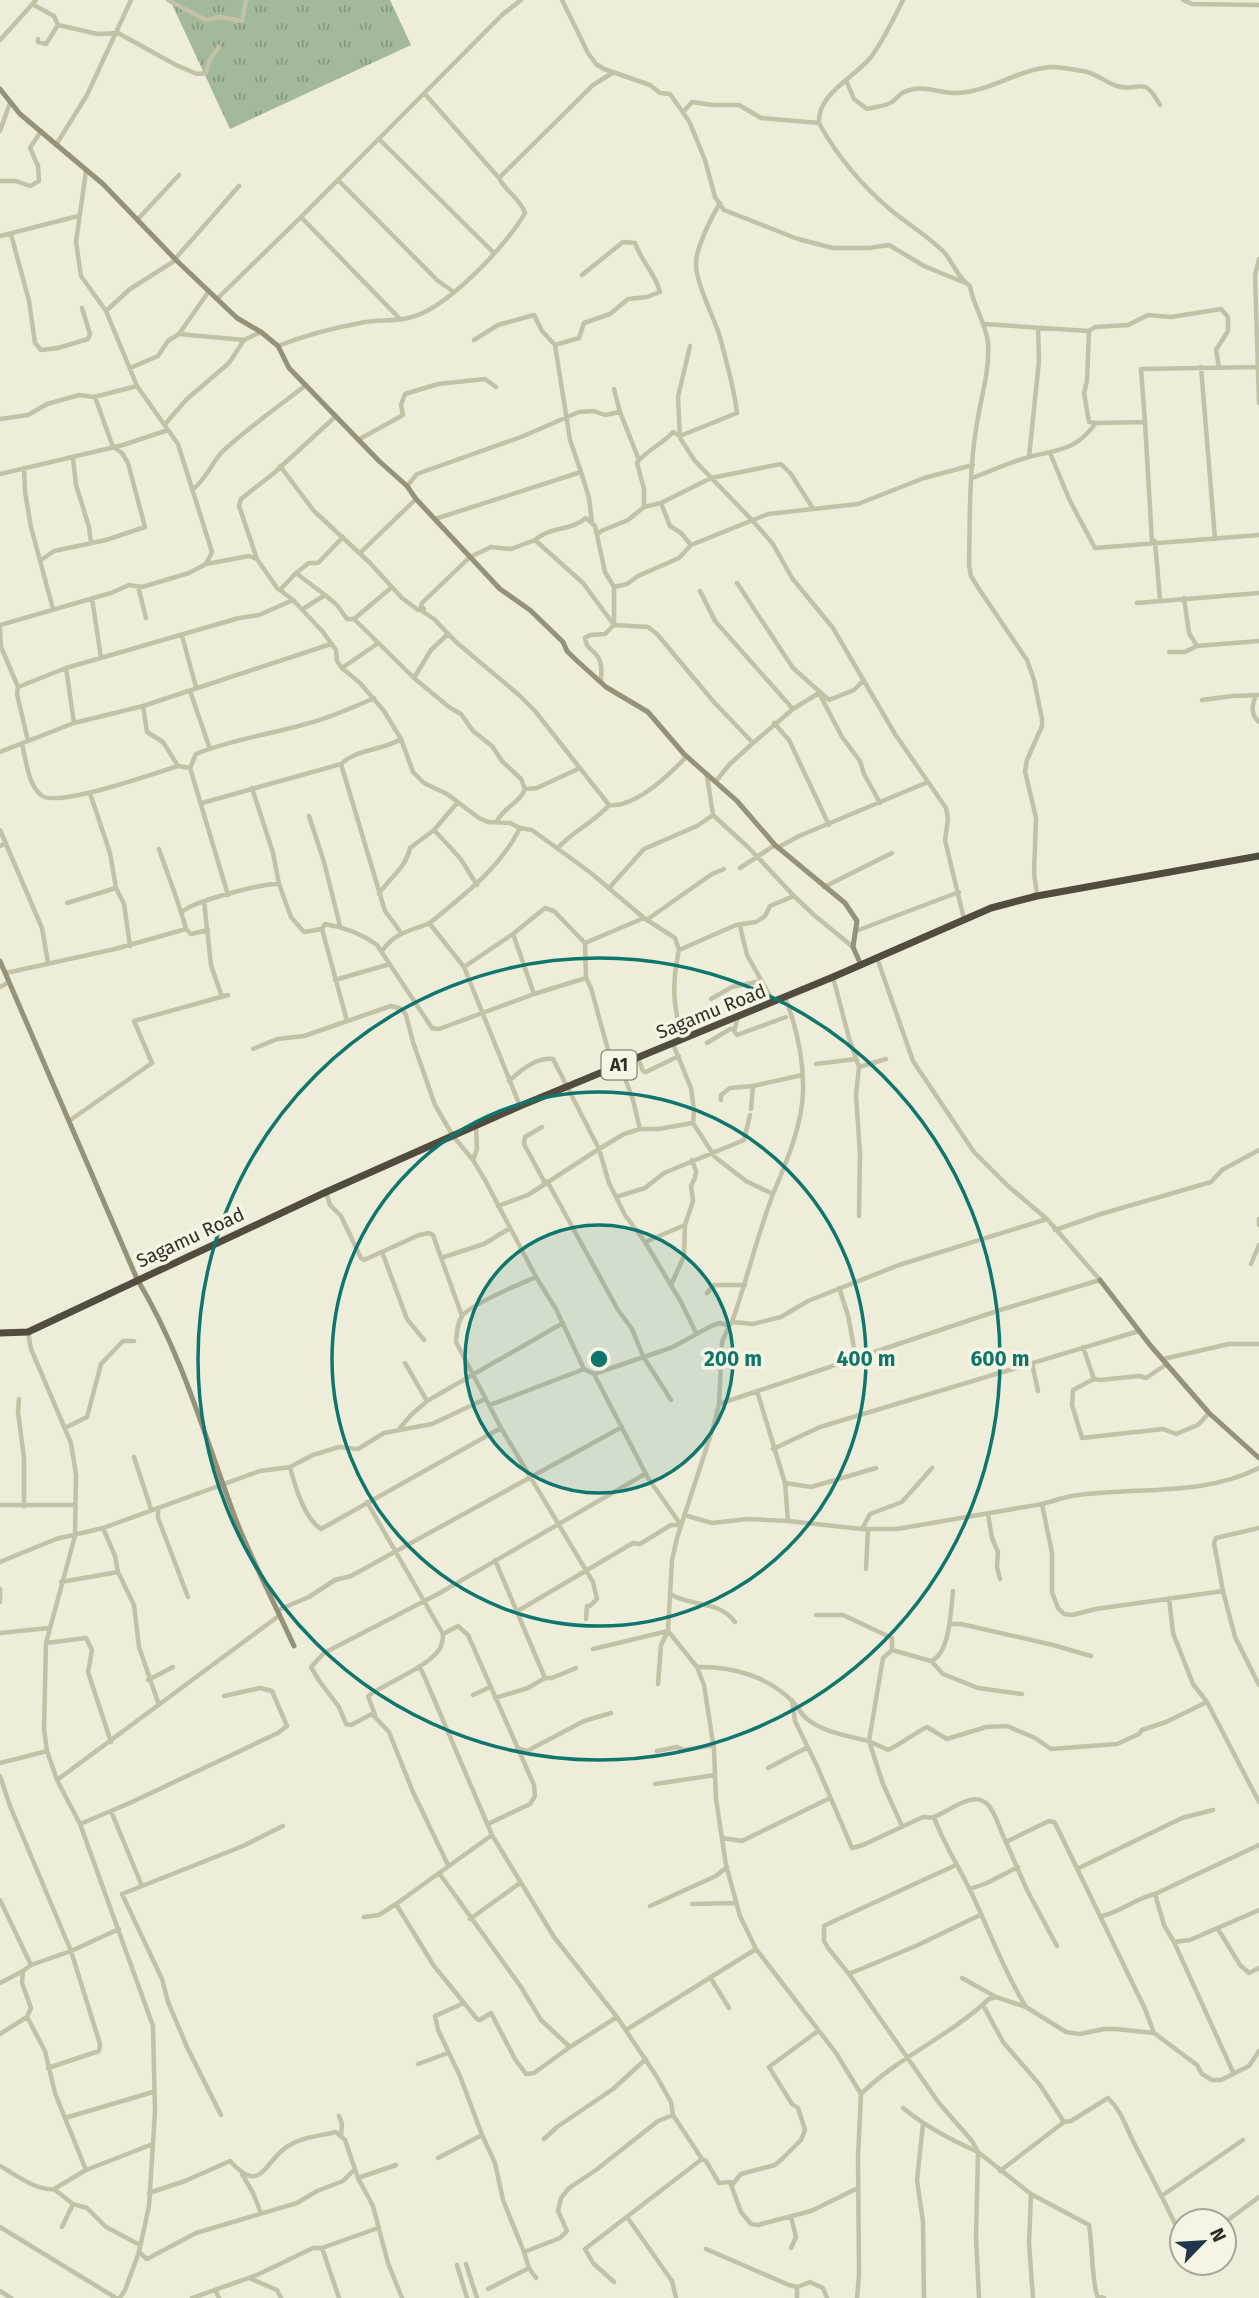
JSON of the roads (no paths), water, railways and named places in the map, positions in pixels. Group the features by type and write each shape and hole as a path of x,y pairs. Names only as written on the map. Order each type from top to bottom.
{"highway":[{"name":"Sagamu Road","path":"0,1333 28,1332 137,1279 453,1136 833,978 991,908 1037,896 1259,856"}],"street":[{"path":"56,145 87,95 131,0"},
{"path":"168,0 205,20 219,17 242,21 246,0"},
{"path":"218,298 503,14 521,0"},
{"path":"562,0 592,59 604,69 650,85 660,93 670,94 694,132 715,197 724,210 798,239 833,248 888,245 924,267 970,286 984,324 988,342 988,366 975,431 969,571 1027,660 1034,680 1042,726 1025,771 1036,818 1034,873 1037,896"},
{"path":"903,0 870,58 822,107 819,124 865,184 892,211 945,253 963,282"},
{"path":"1183,0 1192,4 1259,5"},
{"path":"0,40 34,2 54,16 58,24 98,34 118,33 197,74 206,74 209,61 219,47"},
{"path":"38,39 38,42 46,44 58,24"},
{"path":"846,80 854,99 866,109 892,103 900,92 919,87 933,92 957,93 986,88 1013,76 1051,67 1089,72 1107,83 1122,87 1140,84 1151,89 1160,105"},
{"path":"499,178 585,93 614,71"},
{"path":"0,89 20,114 103,184 175,260 237,318 278,346 289,368 358,440 407,486 415,499 500,589 530,610 563,642 567,651 601,682 648,712 687,756 716,782 777,846 845,902 857,921 853,947"},
{"path":"278,346 359,323 410,318 454,292 494,253 525,213 521,201 506,191 499,178 425,94"},
{"path":"0,131 10,102"},
{"path":"683,112 692,102 740,105 761,118 819,124"},
{"path":"0,181 16,181 30,186 39,181 38,166 30,148 41,131"},
{"path":"379,139 494,253"},
{"path":"86,171 76,242 81,276 106,312 137,386 178,444 206,537 212,548 206,564"},
{"path":"137,220 179,175"},
{"path":"338,180 438,281 454,292"},
{"path":"106,312 130,289 175,260 239,186"},
{"path":"680,436 737,413 719,334 706,302 696,262 709,219 720,203"},
{"path":"0,236 78,216"},
{"path":"301,217 400,319"},
{"path":"11,234 29,301 35,343 41,350 73,345 90,336 82,308"},
{"path":"555,345 579,338 584,323 610,314 628,299 648,297 660,292 658,283 640,258 635,243 623,242 582,275"},
{"path":"1259,259 1255,275 1259,403"},
{"path":"130,368 158,356 168,341 179,334 210,291"},
{"path":"984,324 1088,331 1095,327 1128,325 1148,315 1171,317 1221,309 1228,317 1228,331 1216,350 1219,367"},
{"path":"474,340 498,326 534,315 541,331 555,345 565,417 589,498 592,524"},
{"path":"1029,457 1039,361 1038,328"},
{"path":"1088,331 1088,372 1084,393 1089,422 1145,422"},
{"path":"179,334 244,340 261,332"},
{"path":"0,474 123,445 166,427 187,399 229,363 244,340"},
{"path":"690,346 678,397 680,436 695,461 773,544 792,578 833,628 863,681 948,812 945,839 964,920"},
{"path":"1201,366 1215,539"},
{"path":"1160,600 1153,542 1141,369 1259,367"},
{"path":"358,440 403,415 401,405 405,394 438,384 485,380 496,387"},
{"path":"192,490 203,480 213,460 262,416 306,385"},
{"path":"0,418 27,415 47,404 79,395 95,397 137,386"},
{"path":"614,389 639,461 644,507"},
{"path":"95,397 113,447 122,453"},
{"path":"407,486 417,474 521,438 579,412 594,411 605,415 620,412"},
{"path":"336,416 241,499 239,506 257,559 280,590 303,608 323,632 336,650 342,668 374,698 401,739 413,772 424,783 442,791 479,818 532,831 630,903 646,919 675,938 679,950 673,977 674,1002 684,1039"},
{"path":"972,478 1029,457 1070,448 1086,437 1096,424"},
{"path":"639,461 673,432 680,436"},
{"path":"41,559 54,551 145,527 132,475 122,453 123,445"},
{"path":"1050,453 1094,548 1259,535"},
{"path":"73,458 76,485 91,543"},
{"path":"598,534 628,520 644,507 661,503 711,478 781,464 791,474 812,508"},
{"path":"614,587 627,584 638,576 679,558 691,545 768,514 858,504 924,478 973,465"},
{"path":"280,466 314,511 392,587 418,610 424,609"},
{"path":"24,468 31,527 53,609"},
{"path":"435,519 581,472"},
{"path":"359,553 415,499"},
{"path":"661,503 670,526 681,533 691,545"},
{"path":"601,682 598,656 587,646 585,638 605,634 614,625 614,587 605,572 595,526 586,517 571,527 559,527 511,549 491,547 470,557 422,603 423,613 434,619 519,695 546,724 608,805"},
{"path":"280,590 309,563 318,563 343,537"},
{"path":"535,540 583,583 614,625 650,628 665,642 713,701 752,743"},
{"path":"190,768 178,766 90,793 50,800 41,795 30,775 17,694 19,687 1,648 0,626 129,585 142,587 174,578 206,564 249,556 257,559"},
{"path":"296,573 337,605 347,619 354,619 392,587"},
{"path":"737,583 793,668 828,700 854,690 863,681"},
{"path":"138,586 146,618"},
{"path":"700,591 715,621 793,709"},
{"path":"1137,603 1259,593"},
{"path":"303,608 325,595"},
{"path":"92,598 101,658"},
{"path":"1184,598 1189,633 1197,646"},
{"path":"19,687 66,668 239,618 259,615 293,600"},
{"path":"354,619 414,678 461,714 473,731 492,746 502,761 521,779 525,789 523,795 504,810 497,821"},
{"path":"414,678 431,650 448,634"},
{"path":"182,636 197,687"},
{"path":"1169,652 1185,652 1197,646 1259,641"},
{"path":"0,752 74,723 143,706 331,644"},
{"path":"342,668 377,644"},
{"path":"66,668 74,723"},
{"path":"190,691 210,749"},
{"path":"716,782 774,723 819,693"},
{"path":"819,693 842,737 860,761 880,803"},
{"path":"1202,700 1258,695 1252,710 1259,722"},
{"path":"228,895 190,768 196,754 302,725 343,712 374,698"},
{"path":"143,706 147,732 163,742 178,766"},
{"path":"774,723 789,740 829,825"},
{"path":"202,803 341,764 349,756 394,744 401,739"},
{"path":"558,848 565,839 600,816 608,805 623,803 655,785 687,756"},
{"path":"341,764 385,911 402,934"},
{"path":"525,789 537,788 580,768"},
{"path":"707,776 713,815 814,915 853,947 861,965"},
{"path":"740,868 777,846 928,782"},
{"path":"252,788 273,853 279,884 295,923 304,932 322,929"},
{"path":"90,793 110,853 116,888 126,912 130,946"},
{"path":"379,894 389,878 407,862 410,848 434,830 457,803"},
{"path":"609,888 644,849 713,815"},
{"path":"309,816 340,926"},
{"path":"382,951 389,939 430,924 477,885 504,855 520,828"},
{"path":"0,830 42,928 48,963"},
{"path":"434,830 460,858 477,885"},
{"path":"0,846 6,843"},
{"path":"159,849 186,929 191,934 208,930"},
{"path":"824,887 892,853"},
{"path":"585,943 646,919 712,874 724,869"},
{"path":"182,912 204,901 279,884"},
{"path":"66,903 116,888"},
{"path":"856,931 959,892"},
{"path":"679,950 736,925 756,922 765,916 770,906 794,895"},
{"path":"69,1121 152,1063 134,1021 225,996 211,964 204,901"},
{"path":"464,967 513,934 545,908 554,911 585,943 586,978 616,1066 633,1100 640,1129"},
{"path":"347,1021 322,929 325,924 340,926 367,938 382,951 432,1028 439,1029 586,978"},
{"path":"430,924 464,967 520,1107"},
{"path":"740,926 747,955 773,1002"},
{"path":"6,973 130,946 186,929"},
{"path":"513,934 534,994"},
{"path":"877,958 913,1061 974,1152 1047,1219 1209,1413 1259,1458"},
{"path":"0,961 137,1279 160,1317 237,1522 294,1646"},
{"path":"335,980 390,964"},
{"path":"833,978 859,1067 856,1096 860,1153 859,1216"},
{"path":"0,987 10,981"},
{"path":"711,999 732,987 761,981"},
{"path":"658,1684 661,1645 668,1631 672,1560 719,1404 722,1342 745,1285 795,1132 803,1093 792,1014 785,997"},
{"path":"253,1049 277,1039 304,1036 391,1006 402,1009 435,1105 453,1136 473,1160 563,1323 584,1369 594,1374 645,1474 681,1525"},
{"path":"707,1043 734,1029 738,1017"},
{"path":"734,1029 737,1035 786,1017"},
{"path":"673,1044 689,1079 693,1098 693,1123 719,1162 746,1181 773,1194"},
{"path":"638,1058 643,1071 646,1072 679,1056"},
{"path":"509,1081 524,1068 551,1058 599,1149 603,1167 616,1198 671,1285 696,1332"},
{"path":"816,1064 856,1059"},
{"path":"859,1067 886,1059"},
{"path":"721,1100 721,1095 730,1087 753,1086 802,1075"},
{"path":"616,1198 645,1188 664,1173 692,1160 744,1140 751,1112 753,1086"},
{"path":"498,1206 528,1195 624,1134 640,1129 693,1123"},
{"path":"473,1160 477,1149 476,1127"},
{"path":"541,1127 525,1137 524,1144 618,1310 632,1329 643,1356 671,1400"},
{"path":"704,1156 708,1145"},
{"path":"1055,1230 1211,1182 1222,1170 1259,1150"},
{"path":"671,1285 684,1256 685,1225 693,1201 691,1186 696,1171 692,1160"},
{"path":"326,1192 330,1205 341,1216 364,1260 429,1233 433,1235 462,1316"},
{"path":"594,1374 673,1347 696,1332 715,1324 753,1324 770,1320 839,1288 963,1243 1047,1219"},
{"path":"1259,1219 1259,1225"},
{"path":"645,1242 685,1225"},
{"path":"441,1258 484,1244 510,1228"},
{"path":"1251,1264 1259,1245"},
{"path":"382,1252 407,1319 424,1340"},
{"path":"536,1277 495,1296 462,1316 456,1342 500,1428 593,1582 597,1599 587,1606 586,1619"},
{"path":"719,1404 1000,1310 1100,1280"},
{"path":"707,1293 714,1285 745,1285"},
{"path":"839,1288 848,1315 856,1359"},
{"path":"400,1429 427,1401 563,1323"},
{"path":"773,1449 820,1427 1139,1331"},
{"path":"0,2227 118,2298 125,2290 145,2229 153,2144 153,2026 80,1824 57,1780 47,1751 44,1730 46,1643 75,1536 75,1466 71,1443 31,1349 28,1332"},
{"path":"65,1428 87,1417 101,1364 123,1341 134,1341"},
{"path":"1209,1413 1198,1425 1176,1434 1163,1429 1082,1438 1072,1405 1073,1390 1094,1378 1146,1378 1165,1361 1229,1344 1259,1345"},
{"path":"1083,1347 1094,1378"},
{"path":"405,1363 427,1401"},
{"path":"1032,1363 1038,1391"},
{"path":"490,1405 584,1369"},
{"path":"757,1391 785,1483 789,1521"},
{"path":"19,1399 24,1458 24,1506"},
{"path":"0,1562 56,1539 103,1528 223,1483 273,1468 290,1467 313,1455 339,1447 358,1449 384,1433 432,1424 485,1399"},
{"path":"57,1780 279,1613 335,1580 351,1576 622,1427"},
{"path":"290,1467 302,1501 319,1529 326,1528 367,1502 500,1428"},
{"path":"134,1457 151,1509"},
{"path":"785,1483 811,1488 876,1468"},
{"path":"862,1529 870,1514 902,1502 932,1468"},
{"path":"684,1515 712,1523 748,1519 868,1530 897,1529 1042,1504 1077,1495 1230,1481 1259,1468"},
{"path":"376,1717 370,1714 351,1726 346,1724 339,1707 312,1667 324,1653 424,1600 645,1474"},
{"path":"367,1502 443,1634 440,1649 418,1667 368,1696 376,1717 389,1732 413,1792 448,1865"},
{"path":"1042,1504 1052,1553 1052,1592 1058,1608 1064,1614 1072,1615 1223,1591"},
{"path":"0,1505 74,1505"},
{"path":"158,1509 158,1518 188,1597"},
{"path":"988,1514 992,1538 998,1552 1000,1579"},
{"path":"516,1612 633,1543 640,1544 671,1525 681,1525"},
{"path":"103,1528 115,1556 118,1572 134,1605 139,1647 159,1705"},
{"path":"1259,1528 1216,1538 1214,1543 1235,1637 1259,1685"},
{"path":"866,1569 868,1530"},
{"path":"495,1560 545,1678"},
{"path":"61,1582 118,1572"},
{"path":"0,1589 0,1602"},
{"path":"931,1661 937,1659 943,1648 950,1624 953,1591"},
{"path":"670,1594 682,1600 703,1603 726,1611 735,1622"},
{"path":"1169,1598 1173,1633 1193,1684 1207,1702 1259,1802"},
{"path":"816,1615 843,1615 892,1638 892,1650 883,1658 869,1741 883,1784 902,1826"},
{"path":"950,1624 961,1624 1091,1656"},
{"path":"443,1634 458,1626 468,1635 534,1785 534,1800 530,1804 488,1824"},
{"path":"0,1633 49,1628"},
{"path":"593,1649 668,1631"},
{"path":"668,1631 697,1667 704,1685 714,1745 722,1838 736,1903 756,1948 844,2065 861,2094 857,2298"},
{"path":"46,1643 86,1638 92,1650 88,1672 111,1742"},
{"path":"892,1650 931,1661 943,1674 966,1684 1022,1694"},
{"path":"148,1679 173,1667"},
{"path":"418,1667 492,1835 520,1882 554,1937 617,2017 646,2059 671,2102 673,2115 702,2159 706,2161 719,2183 730,2182 741,2212 751,2224 758,2225 811,2211 858,2188"},
{"path":"697,1667 732,1669 752,1675 792,1700 806,1718 831,1732 869,1741 888,1750 927,1727 947,1739 986,1727 1007,1726 1035,1738 1051,1749 1117,1744 1142,1730 1166,1722 1207,1702"},
{"path":"495,1698 576,1668"},
{"path":"473,1695 490,1687"},
{"path":"80,1824 278,1733 287,1726 272,1691 260,1688 224,1696"},
{"path":"792,1700 795,1721 852,1848 923,1817 934,1817 974,1798 982,1799 991,1809 1027,1890 1057,1946"},
{"path":"517,1748 527,1751 584,1721 611,1713"},
{"path":"657,1751 714,1745"},
{"path":"768,1768 808,1747"},
{"path":"0,1763 47,1751"},
{"path":"655,1784 715,1774"},
{"path":"0,1776 71,1951 100,2044 99,2051 48,2068"},
{"path":"722,1838 742,1841 830,1798"},
{"path":"1077,1869 1182,1818 1213,1810"},
{"path":"111,1811 142,1886"},
{"path":"934,1817 1026,2007"},
{"path":"1006,1842 1049,1821 1054,1822 1102,1916 1154,2032"},
{"path":"221,2115 187,2048 162,1979 122,1894 243,1846 283,1826"},
{"path":"364,1917 379,1915 397,1904 492,1835"},
{"path":"1102,1916 1259,1845"},
{"path":"956,1866 824,1926 824,1941 939,2104 972,2141 978,2152 976,2238 979,2298"},
{"path":"650,1906 716,1876 727,1867"},
{"path":"970,1889 987,1884 1018,1867"},
{"path":"439,1873 521,1987 541,2020 570,2047"},
{"path":"470,1919 520,1882"},
{"path":"1155,1894 1164,1925 1233,2072"},
{"path":"0,1900 31,1965"},
{"path":"692,1904 736,1903"},
{"path":"397,1904 434,1966 464,2003 479,2020 491,2013 526,2074 534,2073 617,2017"},
{"path":"1174,1942 1190,1940 1259,1910"},
{"path":"849,1974 980,1915"},
{"path":"1218,1928 1240,1965 1249,1972 1259,1968"},
{"path":"0,1983 31,1965 71,1951 119,1929"},
{"path":"626,2030 756,1948"},
{"path":"0,2034 27,2017 31,2008 22,1983 23,1971"},
{"path":"710,1978 729,2008"},
{"path":"962,1978 996,1997 1026,2007 1053,2025 1073,2033 1104,2029 1154,2032 1212,2080 1221,2080 1249,2066 1259,2051"},
{"path":"861,2094 996,1997"},
{"path":"464,2003 435,2016 495,2163 503,2200 529,2267 536,2278"},
{"path":"982,2005 1003,2042 1040,2085 1064,2122"},
{"path":"27,2017 45,2051 55,2093 86,2170"},
{"path":"732,2185 741,2174 775,2165 802,2140 805,2130 798,2108 792,2104 769,2067 818,2031"},
{"path":"418,2064 448,2053"},
{"path":"544,2139 613,2089 646,2059"},
{"path":"65,2118 153,2092"},
{"path":"1000,2171 1064,2122 1071,2121 1108,2098 1120,2111 1126,2129 1168,2207"},
{"path":"903,2108 923,2124 978,2152 1031,2194 1089,2225 1091,2270 1097,2296 1104,2298"},
{"path":"524,2252 560,2238 567,2231 558,2211 561,2198 569,2188 658,2121 673,2115"},
{"path":"339,2116 342,2124 341,2136"},
{"path":"923,2124 917,2180 923,2222 924,2298"},
{"path":"241,2174 253,2177 263,2173 287,2146 303,2139 335,2132 341,2136 373,2206 402,2298"},
{"path":"438,2158 482,2135"},
{"path":"1163,2195 1243,2140"},
{"path":"0,2166 48,2190 86,2170 153,2144"},
{"path":"614,2282 593,2263 585,2249 627,2217 637,2206 702,2159"},
{"path":"149,2193 230,2161 253,2193 261,2213"},
{"path":"358,2178 396,2165"},
{"path":"139,2252 147,2259 196,2234 297,2203 317,2191 343,2181 355,2169"},
{"path":"54,2189 73,2204 87,2208 106,2227 140,2245"},
{"path":"1031,2194 1029,2243 1033,2298"},
{"path":"1238,2213 1259,2197"},
{"path":"62,2227 73,2204"},
{"path":"627,2217 672,2281 676,2298"},
{"path":"791,2217 796,2237 791,2248"},
{"path":"192,2298 248,2278 313,2248 322,2248 378,2228"},
{"path":"322,2248 339,2298"},
{"path":"706,2249 797,2287 810,2282 823,2288 827,2298"},
{"path":"457,2264 467,2298"},
{"path":"466,2264 477,2298"},
{"path":"488,2289 529,2267"},
{"path":"248,2278 277,2290 281,2298"},
{"path":"797,2287 797,2298"},
{"path":"215,2290 219,2298"},
{"path":"0,2291 11,2298"}]}
